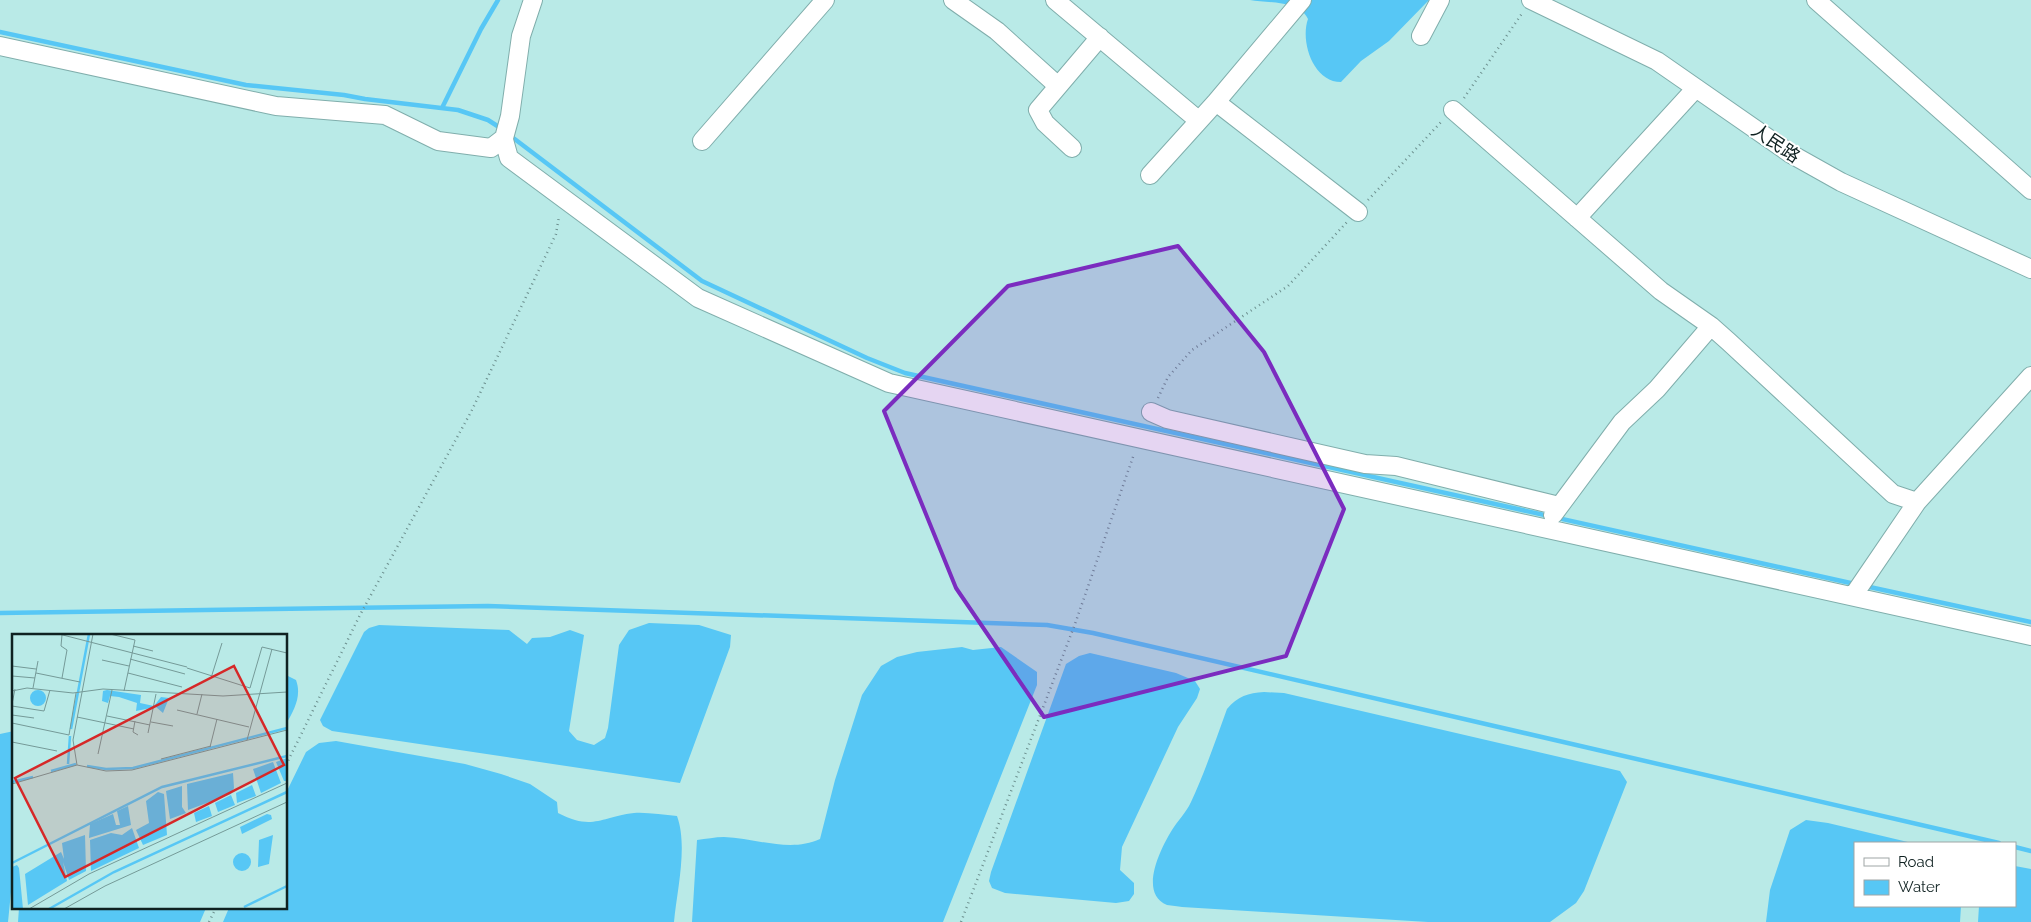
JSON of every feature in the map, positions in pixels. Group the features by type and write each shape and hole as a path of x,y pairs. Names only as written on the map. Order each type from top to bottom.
{"street":[{"path":"533,0 521,36 505,134 509,158 698,298 890,383 1139,439 1551,517 1858,589 2031,636"},
{"path":"702,142 825,0"},
{"path":"953,0 997,31 1058,86"},
{"path":"1055,0 1198,120"},
{"path":"1150,176 1216,102 1302,0"},
{"path":"1421,36 1440,0"},
{"name":"人民路","path":"1531,0 1657,61 1791,154 1841,182 2031,269"},
{"path":"1820,1 2031,190"},
{"path":"1072,148 1044,123 1038,110 1100,37"},
{"path":"0,46 276,106 385,115 438,141 491,148 505,134"},
{"path":"1577,218 1696,88"},
{"path":"1216,102 1358,212"},
{"path":"1453,110 1661,291 1711,326 1893,494 1917,502"},
{"path":"1551,517 1622,422 1658,389 1711,326"},
{"path":"1858,589 1917,502 2031,376"},
{"path":"1151,412 1186,423 1365,464 1396,466 1551,517"}],"path":[{"path":"288,761 360,615 472,410 556,234 562,197"},
{"path":"961,922 1075,624 1139,439"},
{"path":"209,922 215,910"}],"highlighted area":[{"path":"1178,246 1264,352 1344,509 1286,656 1044,717 956,588 884,411 1008,286"}],"water":[{"path":"1250,0 1429,0 1389,41 1361,61 1341,82 1331,80 1323,75 1311,59 1306,38 1308,19 1304,13 1291,5"},
{"path":"649,623 699,625 731,635 730,647 680,783 332,731 323,726 320,720 364,632 369,628 379,625 509,630 527,644 532,638 550,637 570,630 584,635 569,731 577,740 594,745 605,738 608,728 619,645 629,630"},
{"path":"962,647 973,650 1001,647 1037,672 1037,685 943,922 692,922 697,840 724,837 772,844 797,845 820,839 835,780 862,695 881,666 897,657 917,652"},
{"path":"1090,653 1176,673 1195,681 1200,689 1197,698 1178,727 1122,847 1120,870 1134,883 1134,894 1129,901 1116,903 1005,893 992,888 989,881 991,872 1066,664 1079,656"},
{"path":"288,676 296,680 298,686 298,697 288,720"},
{"path":"1264,692 1284,693 1620,771 1627,782 1584,891 1576,903 1550,922 1428,922 1167,905 1158,899 1154,891 1153,881 1154,870 1162,848 1191,802 1227,709 1244,696"},
{"path":"12,731 12,882 8,922 0,922 0,734"},
{"path":"336,741 465,764 501,774 530,784 557,802 558,813 580,821 596,821 634,813 677,816 682,841 682,854 674,922 223,922 228,910 288,910 288,789 306,752 319,743"},
{"path":"1806,820 1828,823 1908,842 1854,842 1854,907 1961,907 1960,922 1766,922 1770,890 1790,830"},
{"path":"2016,866 2031,869 2031,922 1978,922 1979,907 2016,907"},
{"path":"19,910 205,910 200,922 18,922"}],"waterway":[{"path":"442,108 481,29 498,0"},
{"path":"0,32 246,85 344,95 458,110 488,120 502,129"},
{"path":"508,134 702,281 867,358 905,373 1855,584"},
{"path":"1865,586 2031,622"},
{"path":"0,613 488,606 1047,625 1093,633 1995,842"},
{"path":"2016,847 2031,851"}]}
